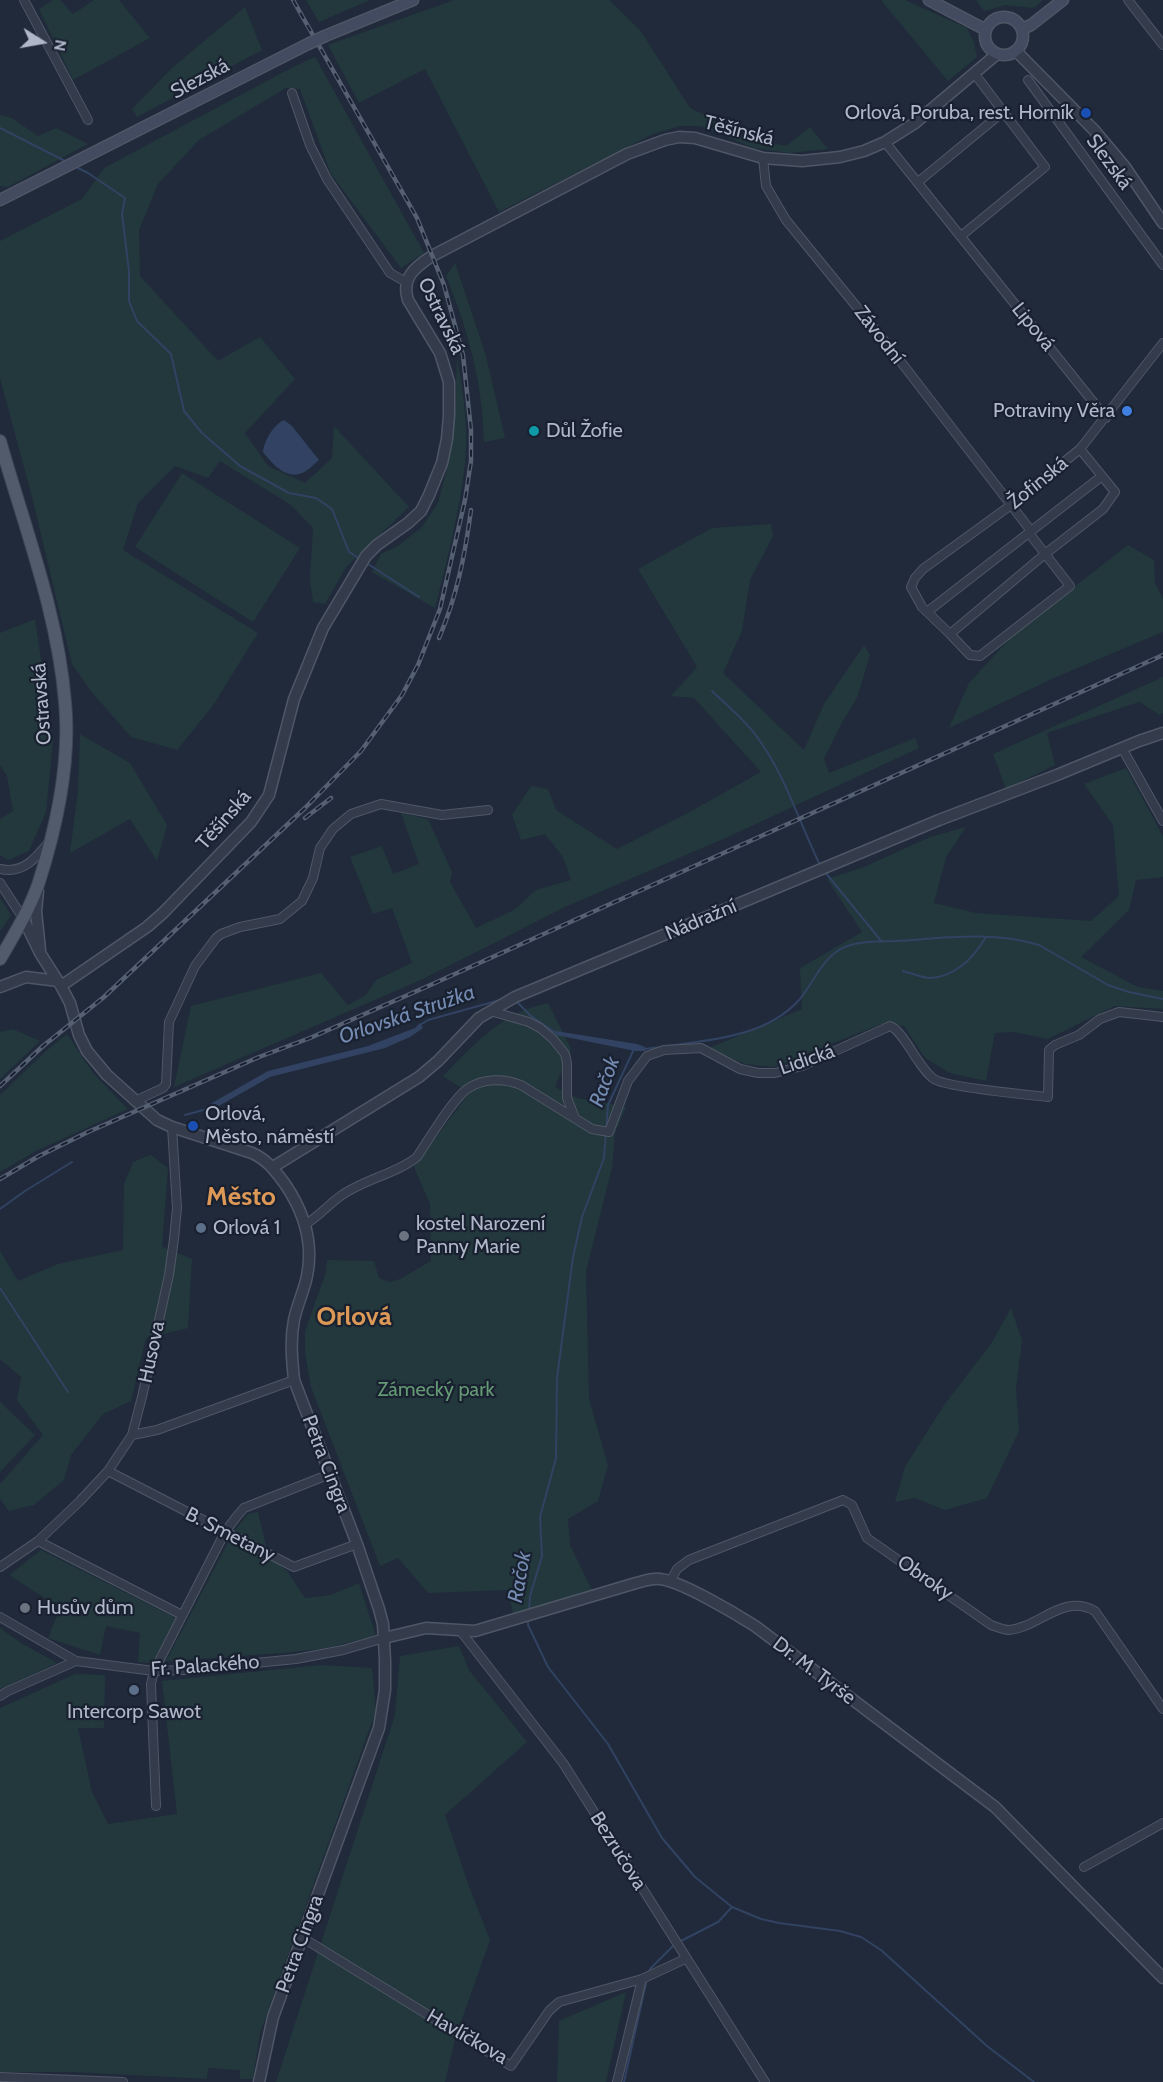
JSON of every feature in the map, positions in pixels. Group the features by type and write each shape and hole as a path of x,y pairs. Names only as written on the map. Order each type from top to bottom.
{"main road":[{"name":"Slezská","path":"2,200 308,44 413,0"},
{"path":"929,0 986,30"},
{"path":"1022,29 1031,25 1063,0"},
{"path":"1004,17 1015,21 1022,29 1023,41 1016,51 1007,55 992,51 986,42 986,30 993,21 1004,17"},
{"name":"Ostravská","path":"0,441 49,608 66,704 66,756 39,883 0,959"}],"street":[{"path":"24,0 88,120"},
{"path":"1128,0 1163,45"},
{"name":"Slezská","path":"1016,51 1060,93 1125,166 1163,224"},
{"name":"Těšínská","path":"406,282 413,269 432,256 627,154 665,140 679,137 695,138 763,158 802,161 840,157 864,151 885,142 915,123 997,54"},
{"path":"961,236 1045,167 974,73"},
{"name":"Slezská","path":"1028,80 1163,265"},
{"name":"Ostravská","path":"292,93 310,145 327,178 390,273 406,282 408,300 440,353 448,382 447,439 442,463 429,495 421,511 366,556"},
{"path":"918,182 1003,112"},
{"name":"Lipová","path":"885,142 1106,418"},
{"name":"Závodní","path":"763,158 766,186 786,220 891,350 1070,585 980,656 970,655 950,634"},
{"name":"Žofinská","path":"924,610 911,587 923,568 1011,505 1080,449 1163,343"},
{"path":"1080,449 1102,476 1115,492 1103,509 1045,554 950,634 924,610 1102,476"},
{"name":"Těšínská","path":"59,983 147,927 251,822 262,808 269,795 283,734 306,668 323,628 366,556"},
{"name":"Nádražní","path":"273,1167 428,1070 479,1018 515,997 939,820 1163,733"},
{"path":"1122,748 1163,821"},
{"path":"135,1101 163,1088 166,1084 170,1022 195,966 216,938 240,927 280,919 302,901 313,878 320,848 333,829 351,814 381,804 442,815 488,810"},
{"path":"0,869 17,870 26,866 49,842"},
{"path":"0,883 23,918"},
{"name":"Petra Cingra","path":"39,883 36,911 40,953"},
{"name":"Petra Cingra","path":"23,918 40,953 70,1003 79,1035 87,1052 106,1075 157,1120 264,1159 273,1167 293,1197 306,1224 310,1256 307,1278 293,1321 294,1380 357,1544 379,1609 384,1638 385,1690 379,1728 273,2016 259,2082"},
{"path":"0,987 26,977 59,983"},
{"path":"490,1011 529,1022 540,1028 565,1054 567,1098 575,1118"},
{"name":"Lidická","path":"306,1224 342,1195 417,1157 457,1098 468,1088 494,1079 521,1084 592,1129 609,1132 628,1081 647,1056 664,1050 701,1048 740,1069 758,1073 775,1073 802,1066 890,1026 897,1029 915,1059 936,1081 1048,1097 1047,1058 1049,1050 1055,1045 1079,1035 1100,1020 1119,1012 1163,1017"},
{"name":"Husova","path":"0,1567 38,1541 80,1501 108,1471 132,1435 169,1275 174,1239 177,1208 172,1127"},
{"path":"132,1435 157,1430 294,1380"},
{"name":"B. Smetany","path":"108,1471 294,1567 357,1544"},
{"path":"156,1806 151,1684 154,1671 225,1532 244,1508 330,1474"},
{"name":"Obroky","path":"670,1582 678,1569 688,1560 843,1500 852,1505 867,1538 991,1625 1006,1630 1019,1628 1067,1606 1084,1605 1095,1611 1163,1709"},
{"path":"38,1541 182,1616"},
{"name":"Dr. M. Tyrše","path":"384,1638 426,1628 475,1631 646,1580 670,1582 755,1626 995,1807 1163,1978"},
{"name":"Fr. Palackého","path":"0,1617 76,1660 154,1671 297,1659 344,1650 384,1638"},
{"name":"Bezručova","path":"458,1629 563,1763 765,2082"},
{"path":"0,1696 76,1660"},
{"path":"1084,1867 1163,1823"},
{"name":"Havlíčkova","path":"303,1938 511,2066 549,2011 559,2002 642,1979 686,1959"},
{"path":"617,2082 642,1979"},
{"path":"0,2077 123,2082"}],"green space":[{"path":"53,0 60,0 73,14 94,0 119,0 150,38 73,80 39,9"},
{"path":"306,0 370,0 319,22"},
{"path":"454,0 609,0 640,30 690,108 755,139 786,146 810,127 828,149 789,153 754,148 701,126 680,126 653,134 499,212 425,69 359,103 328,45"},
{"path":"881,0 905,0 967,28 977,57 948,81"},
{"path":"976,0 1043,0 1034,8 1005,5 984,11"},
{"path":"245,7 262,50 137,117 132,109 173,67"},
{"path":"315,57 424,253 401,268 331,174 300,89 286,88 199,140 158,184 139,230 140,276 218,361 260,337 295,379 245,433 268,466 305,483 332,458 334,426 409,507 346,567 325,604 313,602 310,579 313,528 291,505 220,461 208,478 175,466 138,503 123,550 258,633 212,707 177,750 131,737 90,690 72,664 32,497 0,378 0,241 82,199 104,168"},
{"path":"0,115 12,118 38,136 56,128 88,144 8,187 0,186"},
{"path":"455,263 486,356 505,438 484,442 483,419 473,357 446,276"},
{"path":"457,357 466,423 465,463 456,517 435,608 372,572 381,554 398,546 422,527 438,503 447,469 455,411"},
{"path":"182,473 300,548 253,622 135,547"},
{"path":"771,524 773,536 750,580 742,631 723,673 804,750 824,704 864,645 870,655 857,698 824,759 829,773 915,738 919,748 730,836 565,907 423,979 174,1087 191,1006 321,973 348,1005 366,995 376,980 412,963 392,908 373,914 350,857 382,846 393,874 419,864 401,813 428,819 452,872 450,882 476,928 514,910 536,890 571,880 563,857 545,834 521,840 512,815 531,786 548,789 556,810 617,849 761,772 694,698 671,696 697,667 638,569 712,528"},
{"path":"1128,545 1154,560 1155,583 1163,599 1163,632 1056,677 949,728 969,683 1016,632"},
{"path":"35,619 53,741 46,812 29,851 8,860 0,855 0,819 13,811 7,776 0,765 0,633"},
{"path":"1163,677 1163,713 1160,715 1139,702 1047,733 1055,765 1006,789 993,754"},
{"path":"80,734 130,763 167,825 157,861 130,819 70,853 78,791"},
{"path":"1126,768 1163,836 1163,877 1136,880 1129,910 1081,957 1138,987 1163,991 1163,1009 1114,1006 1048,1039 1014,1032 995,1033 986,1081 950,1073 925,1058 904,1026 881,1024 774,1067 745,1064 707,1049 802,1009 800,968 862,932 827,879 864,867 930,837 966,827 946,857 934,903 976,913 1091,921 1119,896 1113,825 1084,784"},
{"path":"0,898 11,915 0,932"},
{"name":"Zámecký park","path":"548,1003 571,1049 555,1087 577,1098 626,1107 615,1133 612,1168 586,1272 589,1399 608,1465 598,1501 568,1519 570,1545 593,1592 513,1614 508,1590 428,1593 398,1558 380,1566 311,1387 305,1353 305,1331 326,1272 327,1260 374,1261 379,1278 390,1282 400,1279 431,1261 430,1204 414,1167 469,1093 443,1076 490,1031 517,1014"},
{"path":"13,1029 40,1041 0,1079 0,1032"},
{"path":"67,1034 93,1073 128,1109 36,1151 0,1172 0,1095"},
{"path":"151,1155 168,1168 162,1247 192,1259 188,1328 146,1338 131,1401 103,1414 71,1455 64,1480 34,1505 9,1511 0,1499 0,1484 43,1435 17,1400 21,1377 0,1359 0,1251 18,1281 58,1264 123,1250 124,1184 133,1162"},
{"path":"1011,1308 1022,1340 1016,1389 1019,1431 987,1498 945,1510 915,1498 895,1502 905,1467 944,1405 991,1344"},
{"path":"0,1402 35,1435 0,1472"},
{"path":"258,1512 268,1554 287,1571 305,1598 331,1595 359,1583 376,1636 321,1649 166,1661 234,1531 248,1514"},
{"path":"41,1550 176,1618 152,1663 138,1662 140,1633 106,1626 100,1655 48,1638 60,1608 9,1575"},
{"path":"0,1628 21,1643 57,1663 0,1689"},
{"path":"459,1646 469,1670 527,1742 445,1815 490,1940 455,2039 445,2082 276,2082 395,1715 400,1656"},
{"path":"321,1665 372,1668 376,1711 260,2033 253,2079 240,2079 240,2070 208,2068 207,2079 74,2072 0,2072 0,1708 75,1674 105,1675 104,1728 78,1728 92,1792 108,1824 177,1814 162,1681"},
{"path":"626,1992 606,2082 557,2082 559,2021"}],"water":[{"path":"284,420 292,426 319,460 302,473 288,474 263,452 270,433"},
{"path":"420,1023 423,1028 410,1037 385,1048 270,1077 208,1112 205,1107 268,1071 368,1046 415,1028"},
{"path":"556,1031 637,1044 645,1047 645,1051 556,1035"}],"waterway":[{"path":"0,128 67,162"},
{"path":"74,166 125,198 122,214 129,271 129,301 137,321 171,354 184,411 202,433 240,466 289,493 316,498 332,509 349,552 360,559"},
{"path":"365,562 419,597"},
{"path":"712,691 749,727 769,755 820,865"},
{"path":"825,872 882,942"},
{"name":"Orlovská Stružka","path":"667,1046 738,1034 771,1022 799,1000 832,955 846,947 868,942 950,937 986,937 1022,941 1039,945 1108,985 1163,999"},
{"path":"903,971 931,978 948,974 970,958 986,937"},
{"name":"Orlovská Stružka","path":"420,1025 428,1020 500,1000"},
{"name":"Orlovská Stružka","path":"516,1001 531,1016 556,1033"},
{"name":"Orlovská Stružka","path":"644,1049 662,1047"},
{"name":"Račok","path":"529,1613 530,1596 542,1556 540,1517 556,1458 557,1378 573,1257 582,1217 604,1158 608,1105 634,1049"},
{"name":"Orlovská Stružka","path":"185,1115 207,1109"},
{"name":"Orlovská Stružka","path":"0,1209 72,1162"},
{"path":"0,1288 68,1392"},
{"name":"Račok","path":"528,1618 528,1625 548,1667 608,1744 662,1838 695,1877 732,1907 718,1922 679,1942"},
{"path":"732,1907 761,1919 840,1931 861,1937 881,1950 987,2046 1034,2082"},
{"name":"Račok","path":"648,1974 650,1969 674,1945"},
{"name":"Račok","path":"624,2082 647,1979"}],"railway":[{"path":"0,1086 43,1046 104,997 305,808 361,751 402,695 418,665 440,609 465,500 471,461 471,430 463,355 444,285 417,218 293,0"},
{"path":"439,638 460,575 471,510"},
{"path":"0,1179 39,1156 88,1132 426,987 1163,655"},
{"path":"305,818 331,798"}],"place":[{"name":"Orlová, Poruba, rest. Horník","path":"1086,113"},
{"name":"Potraviny Věra","path":"1127,411"},
{"name":"Důl Žofie","path":"534,431"},
{"name":"Orlová, Město, náměstí","path":"193,1126"},
{"name":"Orlová 1","path":"201,1228"},
{"name":"kostel Narození Panny Marie","path":"404,1236"},
{"name":"Husův dům","path":"25,1608"},
{"name":"Intercorp Sawot","path":"134,1690"}],"district":[{"name":"Město","path":"241,1197"},
{"name":"Orlová","path":"354,1317"}]}
